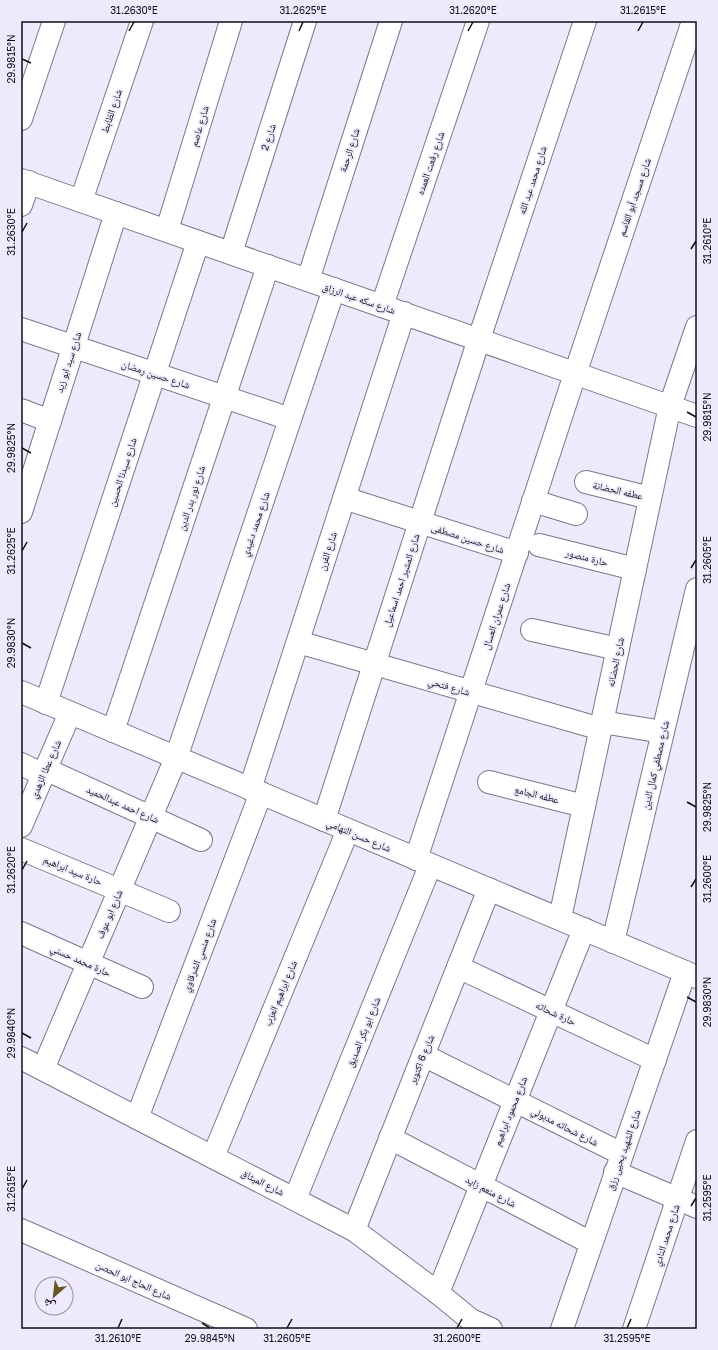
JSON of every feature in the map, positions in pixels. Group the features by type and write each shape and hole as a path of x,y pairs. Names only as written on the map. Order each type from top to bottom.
{"street":[{"path":"21,119 54,21"},
{"name":"شارع الظابط","path":"81,201 142,21"},
{"name":"شارع عاصم","path":"167,230 231,21"},
{"name":"شارع 2","path":"231,253 304,21"},
{"name":"شارع الرحمة","path":"308,280 390,21"},
{"name":"شارع رفعت العمده","path":"382,306 478,21"},
{"name":"شارع محمد عبد الله","path":"479,339 585,21"},
{"name":"شارع مسجد أبو القاسم","path":"575,374 693,21"},
{"path":"21,205 25,181"},
{"name":"شارع سكه عبد الرزاق","path":"25,181 697,416"},
{"name":"شارع سيد ابو زيد","path":"22,508 116,213"},
{"name":"شارع سيدنا الحسين","path":"46,703 198,242"},
{"name":"شارع نور بدر الدين","path":"113,731 268,266"},
{"name":"شارع محمد دغيدي","path":"176,758 334,289"},
{"name":"شارع الفرن","path":"256,791 298,642 404,313"},
{"name":"شارع الحضانه","path":"560,918 670,406 697,327"},
{"name":"شارع حسين رمضان","path":"21,329 290,419"},
{"name":"شارع المشير احمد اسماعيل","path":"324,820 479,339"},
{"name":"شارع عمران العسال","path":"423,862 470,693 575,374"},
{"path":"21,410 50,421"},
{"name":"عطفه الحضانة","path":"586,482 650,498"},
{"name":"شارع حسين مصطفى","path":"344,498 517,553"},
{"path":"533,501 576,514"},
{"name":"حارة منصور","path":"539,545 635,569"},
{"name":"شارع مصطفي كمال الدين","path":"613,942 697,589"},
{"path":"532,630 618,649"},
{"name":"شارع فتحي","path":"298,642 470,693 602,725 663,732"},
{"name":"شارع حسن التهامي","path":"21,692 691,974"},
{"name":"شارع عطا الزهدي","path":"21,826 70,713"},
{"name":"شارع ابو عوف","path":"43,1069 176,758"},
{"name":"شارع احمد عبدالحميد","path":"21,764 44,772 151,817 201,840"},
{"name":"عطفه الجامع","path":"489,782 584,806"},
{"name":"شارع منسي الشرقاوي","path":"137,1118 256,791"},
{"name":"شارع ابراهيم العزب","path":"212,1157 348,830"},
{"name":"حارة سيد ابراهيم","path":"21,849 168,911"},
{"name":"شارع ابو بكر الصديق","path":"296,1199 423,862"},
{"name":"شارع 6 اكتوبر","path":"354,1230 489,889"},
{"name":"شارع محمود ابراهيم","path":"438,1293 514,1100 584,930"},
{"name":"حارة محمد حسني","path":"21,933 142,987"},
{"name":"حارة شحاته","path":"458,967 655,1060"},
{"name":"شارع الشهيد يحيى رزق","path":"562,1329 655,1060 691,974"},
{"name":"شارع شحاته مدبولي","path":"423,1055 514,1100 687,1203"},
{"name":"شارع الميثاق","path":"21,1058 354,1230 438,1293 471,1320 491,1329"},
{"name":"شارع منعم زايد","path":"390,1138 591,1243"},
{"name":"شارع محمد النادي","path":"634,1329 687,1203 697,1141"},
{"name":"شارع الحاج ابو الحصن","path":"21,1230 246,1329"}]}
